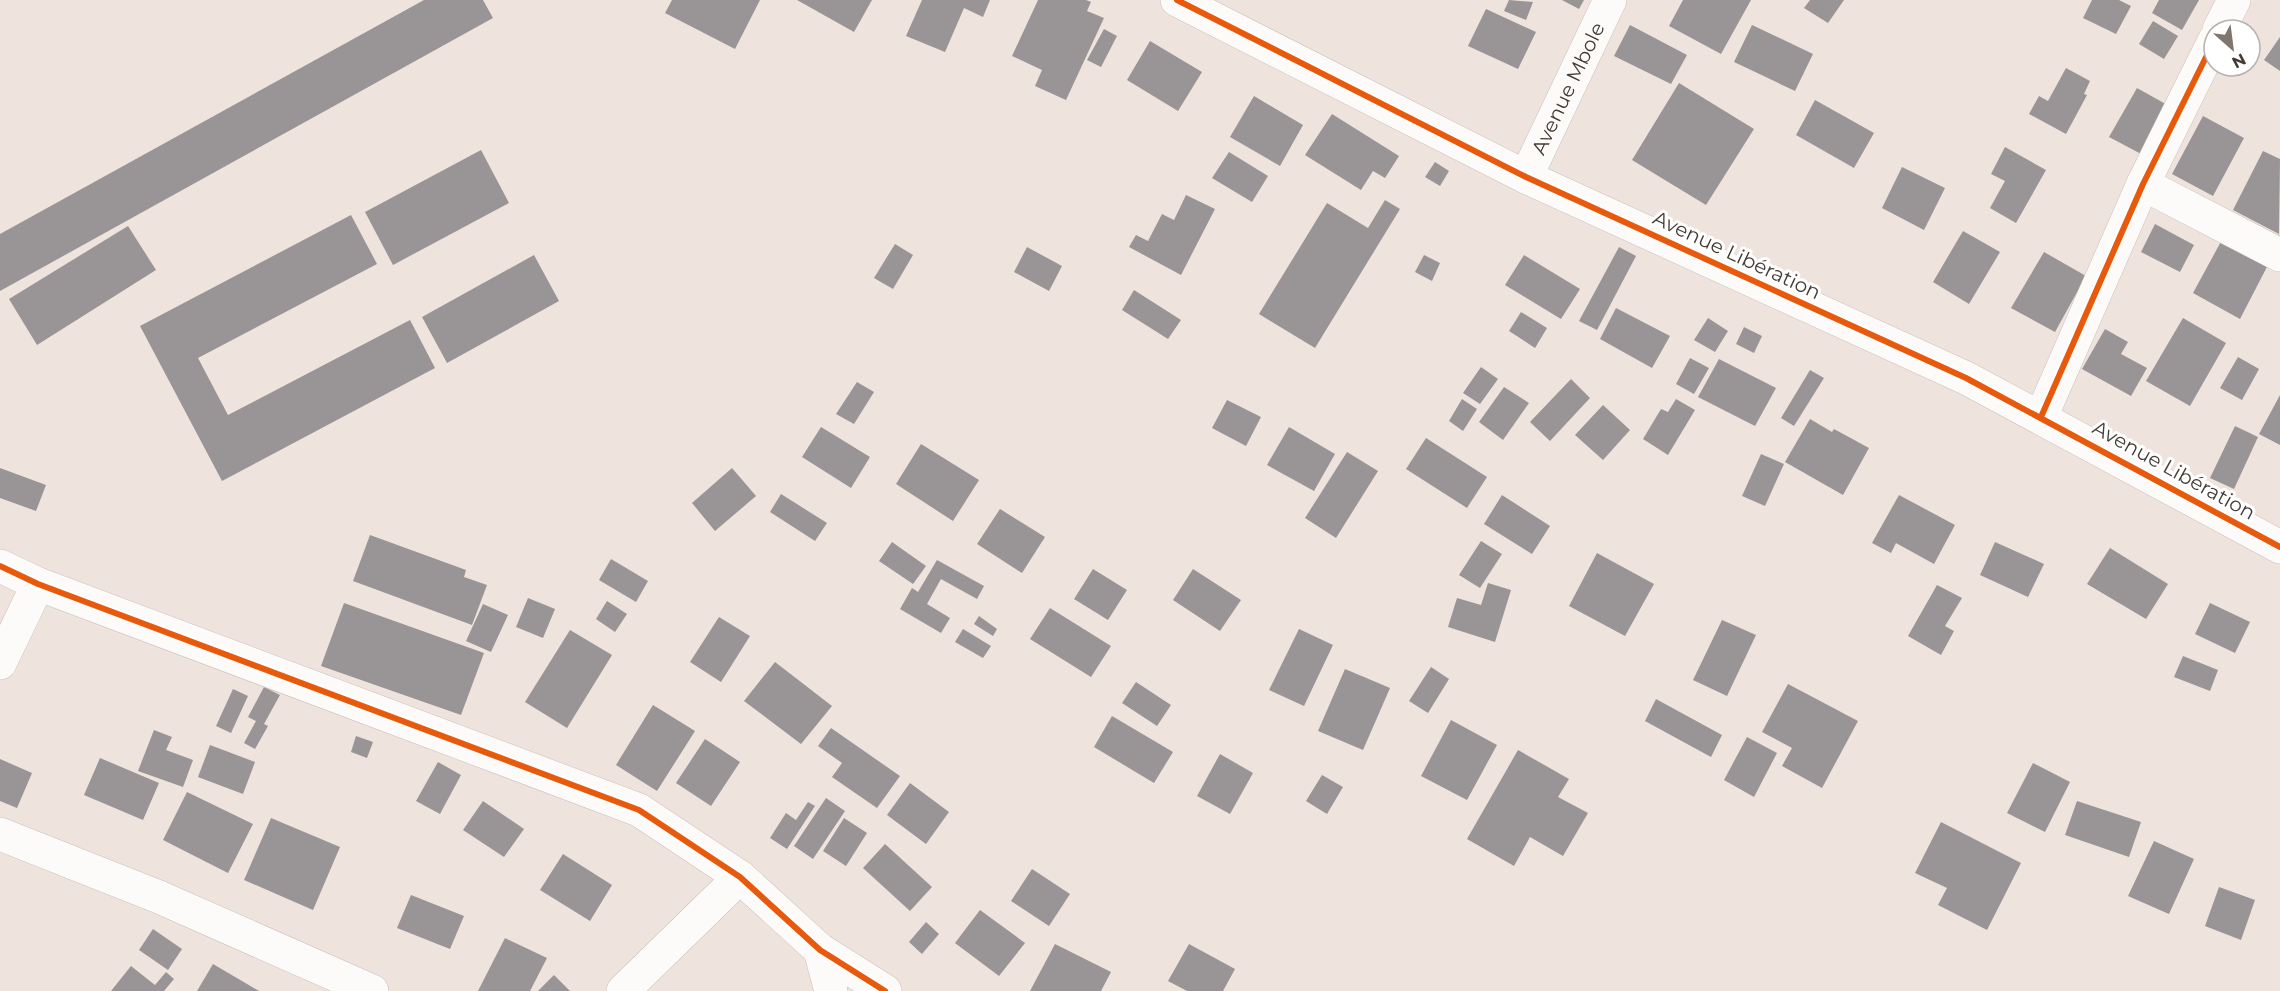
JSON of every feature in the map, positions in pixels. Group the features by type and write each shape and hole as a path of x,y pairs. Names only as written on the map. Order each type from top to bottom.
{"street":[{"name":"Avenue Libération","path":"1177,0 1526,177 1966,378 2280,547"},
{"name":"Avenue Mbole","path":"1526,177 1610,0"},
{"path":"2225,18 2234,0"},
{"path":"2041,417 2144,184 2202,66"},
{"path":"2144,184 2280,255"},
{"path":"0,566 38,584 639,810 740,877 819,950 885,991"},
{"path":"0,663 38,584"},
{"path":"0,834 159,897 372,991"},
{"path":"623,991 740,877"},
{"path":"819,950 831,991"}],"building":[{"path":"424,0 483,0 493,18 0,291 0,234"},
{"path":"672,0 760,0 735,49 665,13"},
{"path":"797,0 872,0 854,32"},
{"path":"922,0 990,0 983,17 964,8 945,52 906,36"},
{"path":"1038,0 1086,0 1091,2 1087,11 1104,18 1066,100 1035,86 1042,70 1012,56"},
{"path":"1509,0 1533,2 1526,20 1504,11"},
{"path":"1562,0 1584,0 1579,9"},
{"path":"1683,0 1751,0 1721,54 1669,26"},
{"path":"1810,0 1844,0 1828,23 1804,8"},
{"path":"2092,0 2119,0 2131,6 2116,34 2083,18"},
{"path":"2159,0 2199,0 2182,30 2152,13"},
{"path":"1486,9 1536,32 1518,69 1468,46"},
{"path":"2153,21 2178,36 2164,59 2139,44"},
{"path":"1630,25 1687,55 1671,84 1614,56"},
{"path":"1752,25 1813,54 1795,91 1734,62"},
{"path":"1104,29 1117,36 1101,67 1087,60"},
{"path":"2280,37 2280,71 2264,60"},
{"path":"1150,41 1202,72 1178,111 1127,80"},
{"path":"2066,68 2090,81 2084,94 2087,95 2066,134 2029,114 2039,96 2048,101"},
{"path":"1679,83 1754,129 1706,205 1632,160"},
{"path":"2137,88 2171,107 2143,155 2109,137"},
{"path":"1254,96 1303,125 1280,166 1230,137"},
{"path":"1815,100 1874,133 1854,168 1796,135"},
{"path":"1332,114 1399,156 1385,178 1373,171 1361,190 1305,155"},
{"path":"2203,116 2244,138 2213,196 2172,174"},
{"path":"2005,147 2046,170 2016,223 1990,208 2005,181 1991,174"},
{"path":"481,150 509,203 393,265 365,212"},
{"path":"2263,151 2280,159 2279,234 2233,210"},
{"path":"1229,152 1268,176 1252,202 1212,178"},
{"path":"1435,162 1449,171 1440,186 1425,177"},
{"path":"1902,167 1945,188 1924,230 1882,208"},
{"path":"1186,195 1215,209 1181,275 1129,247 1136,235 1148,241 1162,214 1174,220"},
{"path":"1385,200 1400,209 1315,348 1259,314 1327,203 1368,228"},
{"path":"351,215 377,264 198,358 228,415 410,320 435,368 222,481 140,326"},
{"path":"2155,224 2194,245 2180,272 2141,252"},
{"path":"128,226 156,270 37,345 9,299"},
{"path":"1963,231 2000,252 1969,304 1933,282"},
{"path":"2224,236 2270,261 2240,319 2193,293"},
{"path":"895,244 913,255 893,289 874,278"},
{"path":"1027,247 1062,266 1049,291 1014,272"},
{"path":"1619,247 1636,256 1597,330 1579,321"},
{"path":"2044,252 2086,276 2055,332 2011,308"},
{"path":"534,255 559,301 447,363 422,317"},
{"path":"1424,255 1440,263 1432,281 1415,272"},
{"path":"1524,255 1580,289 1561,319 1505,285"},
{"path":"1134,290 1181,320 1168,339 1122,310"},
{"path":"1616,308 1670,336 1652,368 1600,339"},
{"path":"1521,312 1547,328 1535,348 1509,331"},
{"path":"1708,318 1728,331 1715,352 1694,340"},
{"path":"2183,318 2226,343 2190,406 2146,381"},
{"path":"1744,327 1762,336 1754,353 1736,344"},
{"path":"2105,329 2128,342 2121,354 2147,368 2131,396 2082,369"},
{"path":"2238,357 2259,369 2242,400 2220,388"},
{"path":"1690,358 1709,368 1694,394 1676,384"},
{"path":"1719,359 1776,388 1755,426 1698,397"},
{"path":"1481,367 1498,379 1480,404 1463,393"},
{"path":"1810,370 1824,378 1794,426 1781,418"},
{"path":"1571,379 1590,398 1550,441 1530,422"},
{"path":"857,382 874,392 854,424 836,414"},
{"path":"1504,387 1529,403 1503,440 1479,422"},
{"path":"2280,395 2280,445 2259,434"},
{"path":"1462,399 1477,409 1463,431 1449,421"},
{"path":"1676,399 1695,410 1668,455 1643,439 1661,409 1668,412"},
{"path":"1227,400 1261,417 1246,446 1212,428"},
{"path":"1603,405 1630,430 1603,460 1575,435"},
{"path":"1810,419 1832,432 1834,429 1869,448 1843,495 1785,462"},
{"path":"2235,426 2258,437 2234,489 2210,478"},
{"path":"821,427 870,457 851,488 802,457"},
{"path":"1289,427 1335,454 1314,491 1267,465"},
{"path":"1426,438 1487,477 1467,508 1406,469"},
{"path":"921,444 979,480 953,521 896,484"},
{"path":"1347,452 1378,471 1336,538 1305,518"},
{"path":"1761,454 1784,464 1765,506 1742,496"},
{"path":"0,468 46,485 36,511 0,498"},
{"path":"732,468 756,496 715,531 692,503"},
{"path":"781,494 827,523 815,541 770,512"},
{"path":"1502,495 1550,526 1532,554 1484,524"},
{"path":"1899,495 1955,525 1934,564 1896,543 1891,553 1872,543"},
{"path":"1000,509 1045,537 1022,573 977,544"},
{"path":"370,535 466,570 464,577 487,585 472,625 353,581"},
{"path":"1481,541 1502,554 1480,588 1459,575"},
{"path":"892,542 926,566 913,584 879,561"},
{"path":"1995,542 2044,564 2028,597 1980,575"},
{"path":"2110,548 2168,584 2146,619 2087,584"},
{"path":"1597,553 1654,584 1625,636 1569,606"},
{"path":"611,559 648,581 636,602 599,580"},
{"path":"937,560 984,586 977,599 941,579 927,604 950,618 941,633 900,609 912,588 918,592"},
{"path":"1093,569 1127,590 1108,620 1074,599"},
{"path":"1193,569 1241,600 1220,631 1173,600"},
{"path":"1488,583 1511,590 1495,642 1448,627 1457,598 1481,605"},
{"path":"1937,585 1962,598 1945,626 1954,631 1941,655 1908,636"},
{"path":"528,598 555,609 543,638 516,627"},
{"path":"607,601 627,614 615,632 596,619"},
{"path":"344,603 484,653 461,715 321,666"},
{"path":"2210,603 2250,622 2235,653 2195,634"},
{"path":"483,604 508,615 491,652 466,641"},
{"path":"1050,608 1111,646 1091,677 1030,639"},
{"path":"979,616 997,629 993,636 974,624"},
{"path":"719,617 750,636 721,682 690,662"},
{"path":"1722,620 1756,635 1727,696 1693,680"},
{"path":"963,629 991,646 983,658 955,642"},
{"path":"1299,629 1333,645 1304,706 1269,690"},
{"path":"570,630 612,655 567,728 525,702"},
{"path":"2183,656 2218,670 2210,691 2174,677"},
{"path":"775,662 832,706 801,744 744,701"},
{"path":"1431,667 1449,679 1428,713 1409,701"},
{"path":"1345,669 1390,688 1363,750 1318,731"},
{"path":"1136,682 1171,705 1157,726 1122,703"},
{"path":"1788,684 1858,721 1822,788 1782,766 1792,748 1762,732"},
{"path":"264,687 280,695 264,724 268,726 255,749 244,743 256,721 248,717"},
{"path":"233,689 248,696 231,733 216,726"},
{"path":"1656,699 1722,735 1711,757 1645,721"},
{"path":"653,705 695,731 657,791 616,765"},
{"path":"1112,716 1173,752 1154,783 1094,747"},
{"path":"1451,720 1497,745 1467,800 1421,776"},
{"path":"831,728 900,776 877,808 832,777 842,763 818,746"},
{"path":"154,730 172,737 166,750 193,760 183,787 138,771"},
{"path":"356,736 373,742 367,758 351,752"},
{"path":"1747,737 1777,753 1754,797 1724,780"},
{"path":"705,739 740,762 711,806 676,783"},
{"path":"210,745 255,762 243,794 198,777"},
{"path":"1518,750 1569,779 1558,797 1588,813 1563,856 1530,837 1514,866 1467,839"},
{"path":"1220,754 1253,773 1230,814 1197,796"},
{"path":"100,758 159,783 143,820 84,795"},
{"path":"0,759 32,773 17,808 0,801"},
{"path":"438,762 461,775 440,814 416,801"},
{"path":"2033,763 2070,782 2045,832 2007,813"},
{"path":"1322,775 1343,787 1327,814 1306,801"},
{"path":"910,783 949,812 926,844 887,815"},
{"path":"187,792 253,824 228,873 163,840"},
{"path":"826,798 845,811 813,859 794,846"},
{"path":"483,801 524,829 504,857 463,830"},
{"path":"2077,801 2141,822 2129,857 2065,835"},
{"path":"808,802 815,806 787,849 770,838 786,813 796,820"},
{"path":"271,818 340,847 313,910 244,880"},
{"path":"844,818 867,833 846,866 823,851"},
{"path":"1941,822 2021,863 1987,930 1938,905 1947,888 1915,873"},
{"path":"2154,841 2194,859 2169,914 2128,896"},
{"path":"885,844 932,887 910,911 863,868"},
{"path":"563,854 612,885 590,921 540,890"},
{"path":"1032,869 1070,894 1049,926 1011,901"},
{"path":"2219,887 2255,900 2241,940 2205,926"},
{"path":"411,895 464,916 450,949 397,928"},
{"path":"980,910 1025,943 999,976 955,943"},
{"path":"926,922 939,934 922,954 909,942"},
{"path":"153,929 182,949 168,970 139,950"},
{"path":"505,938 547,958 530,991 478,991"},
{"path":"1055,944 1111,972 1101,991 1030,991"},
{"path":"1189,944 1235,969 1223,991 1187,991 1168,981"},
{"path":"213,964 259,991 197,991"},
{"path":"131,966 155,985 166,972 174,979 164,991 111,991"},
{"path":"554,975 570,991 538,991"}],"cycle path":[{"path":"1177,0 1526,177 1966,378 2280,547"},
{"path":"2041,417 2143,184 2202,65"},
{"path":"0,566 38,584 639,810 740,877 820,950 885,991"}]}
